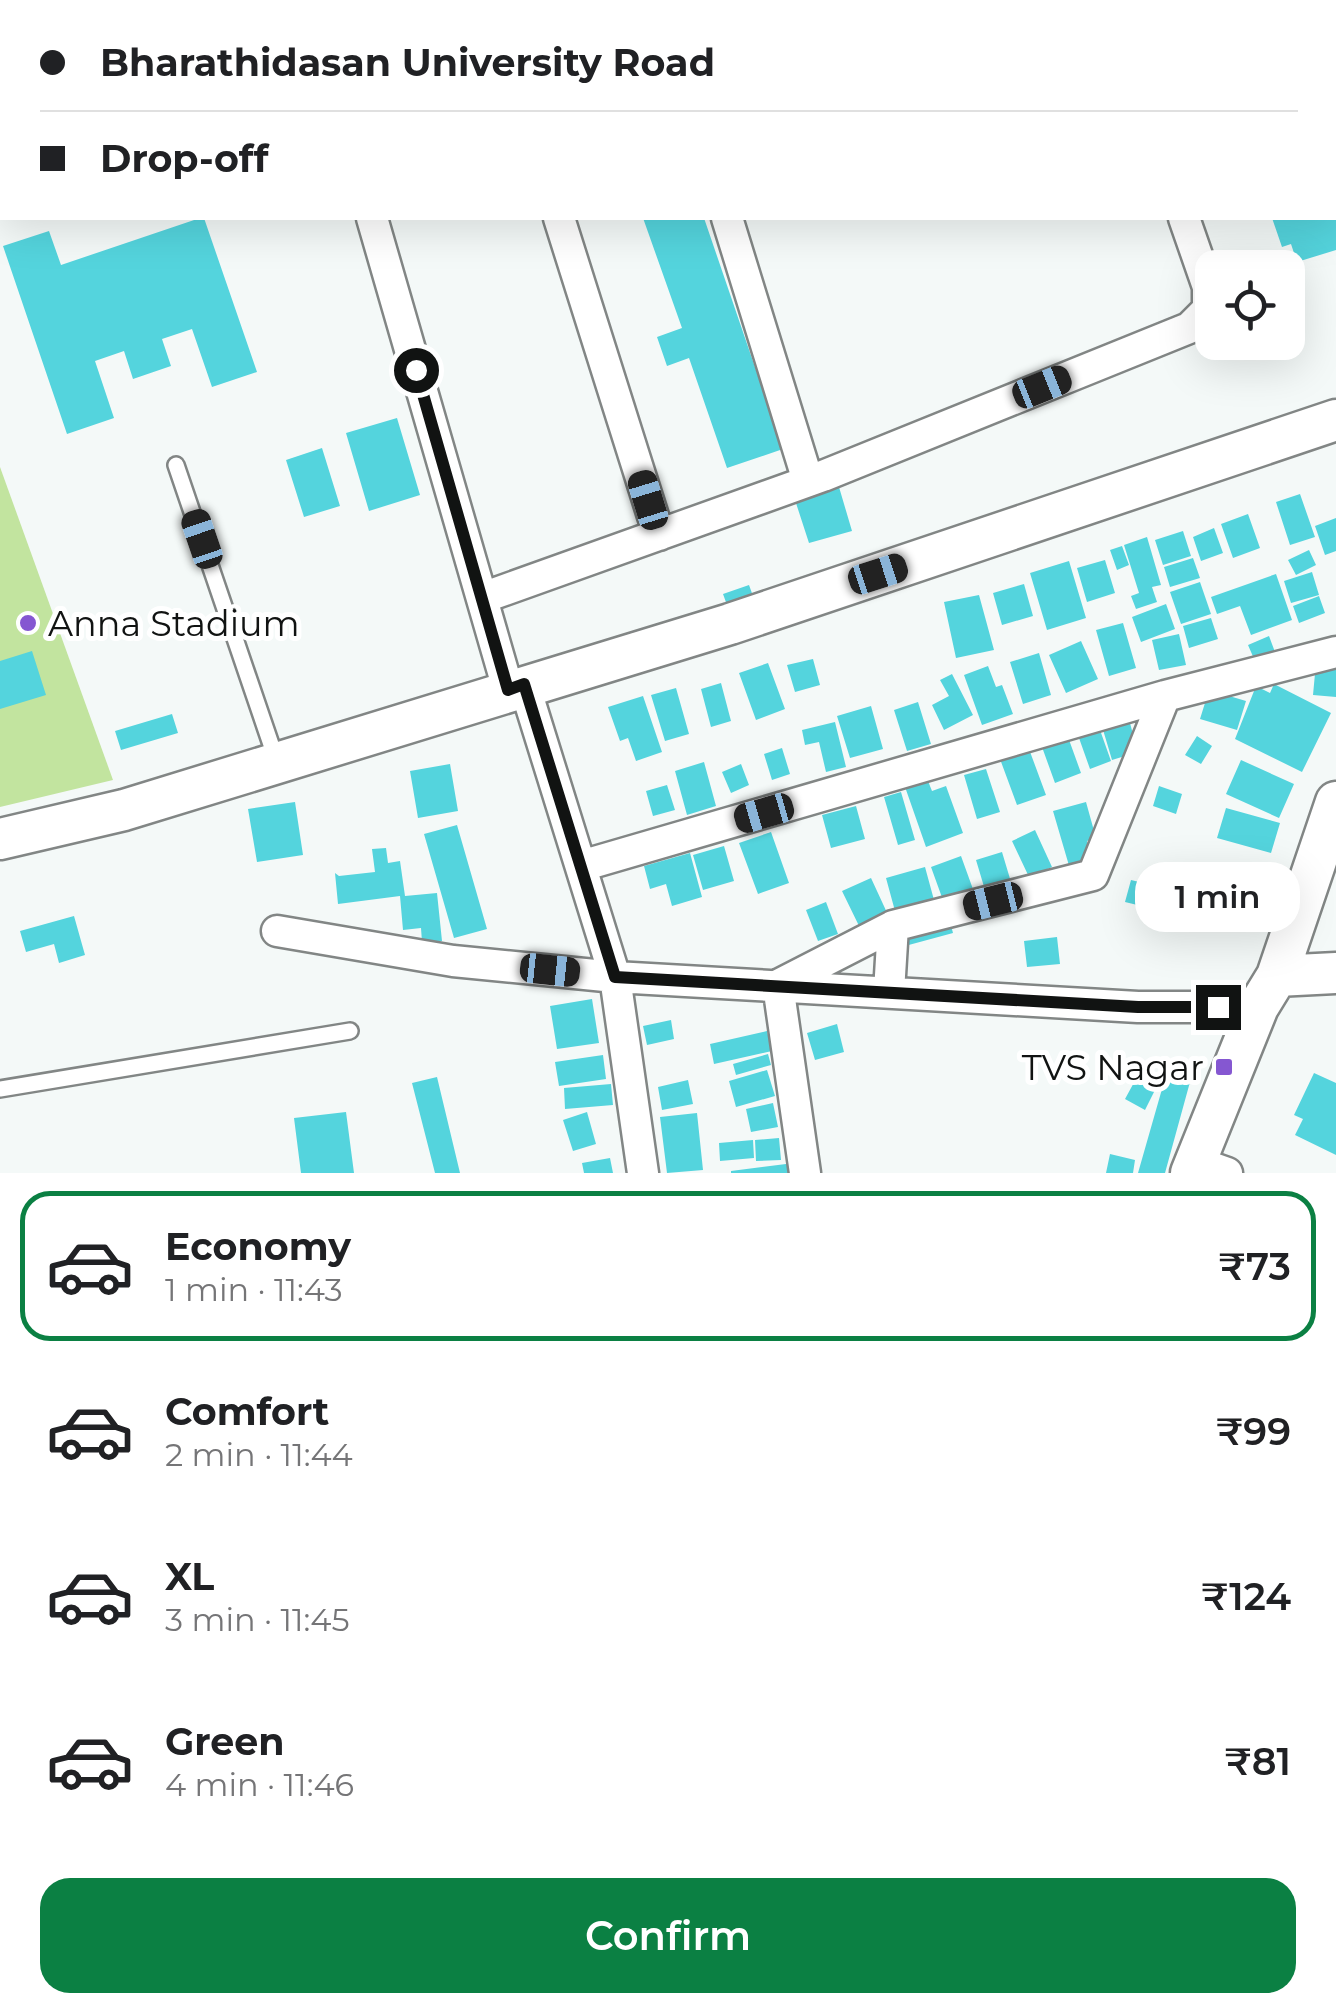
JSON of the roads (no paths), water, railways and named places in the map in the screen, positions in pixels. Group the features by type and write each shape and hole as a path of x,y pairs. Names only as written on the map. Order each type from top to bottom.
{"main road":[{"path":"0,839 124,810 730,624 1336,420"},
{"path":"1257,449 1319,442 1336,446"},
{"path":"1205,1169 1336,802"},
{"path":"1268,992 1336,972"}],"street":[{"path":"373,220 482,598 582,866 615,977 644,1173"},
{"path":"560,220 659,535"},
{"path":"728,220 808,482"},
{"path":"482,598 808,482 1189,328 1208,309 1208,287 1185,220"},
{"path":"582,866 1165,696 1336,652"},
{"path":"778,985 894,926 1093,875 1165,696"},
{"path":"889,992 894,926"},
{"path":"277,931 453,961 615,977 1138,1007 1268,992"},
{"path":"778,985 805,1173"}],"lane":[{"path":"176,465 276,762"},
{"path":"0,1089 350,1031"}],"place":[{"name":"Anna Stadium","path":"28,623"},
{"name":"TVS Nagar","path":"1224,1067"}]}
